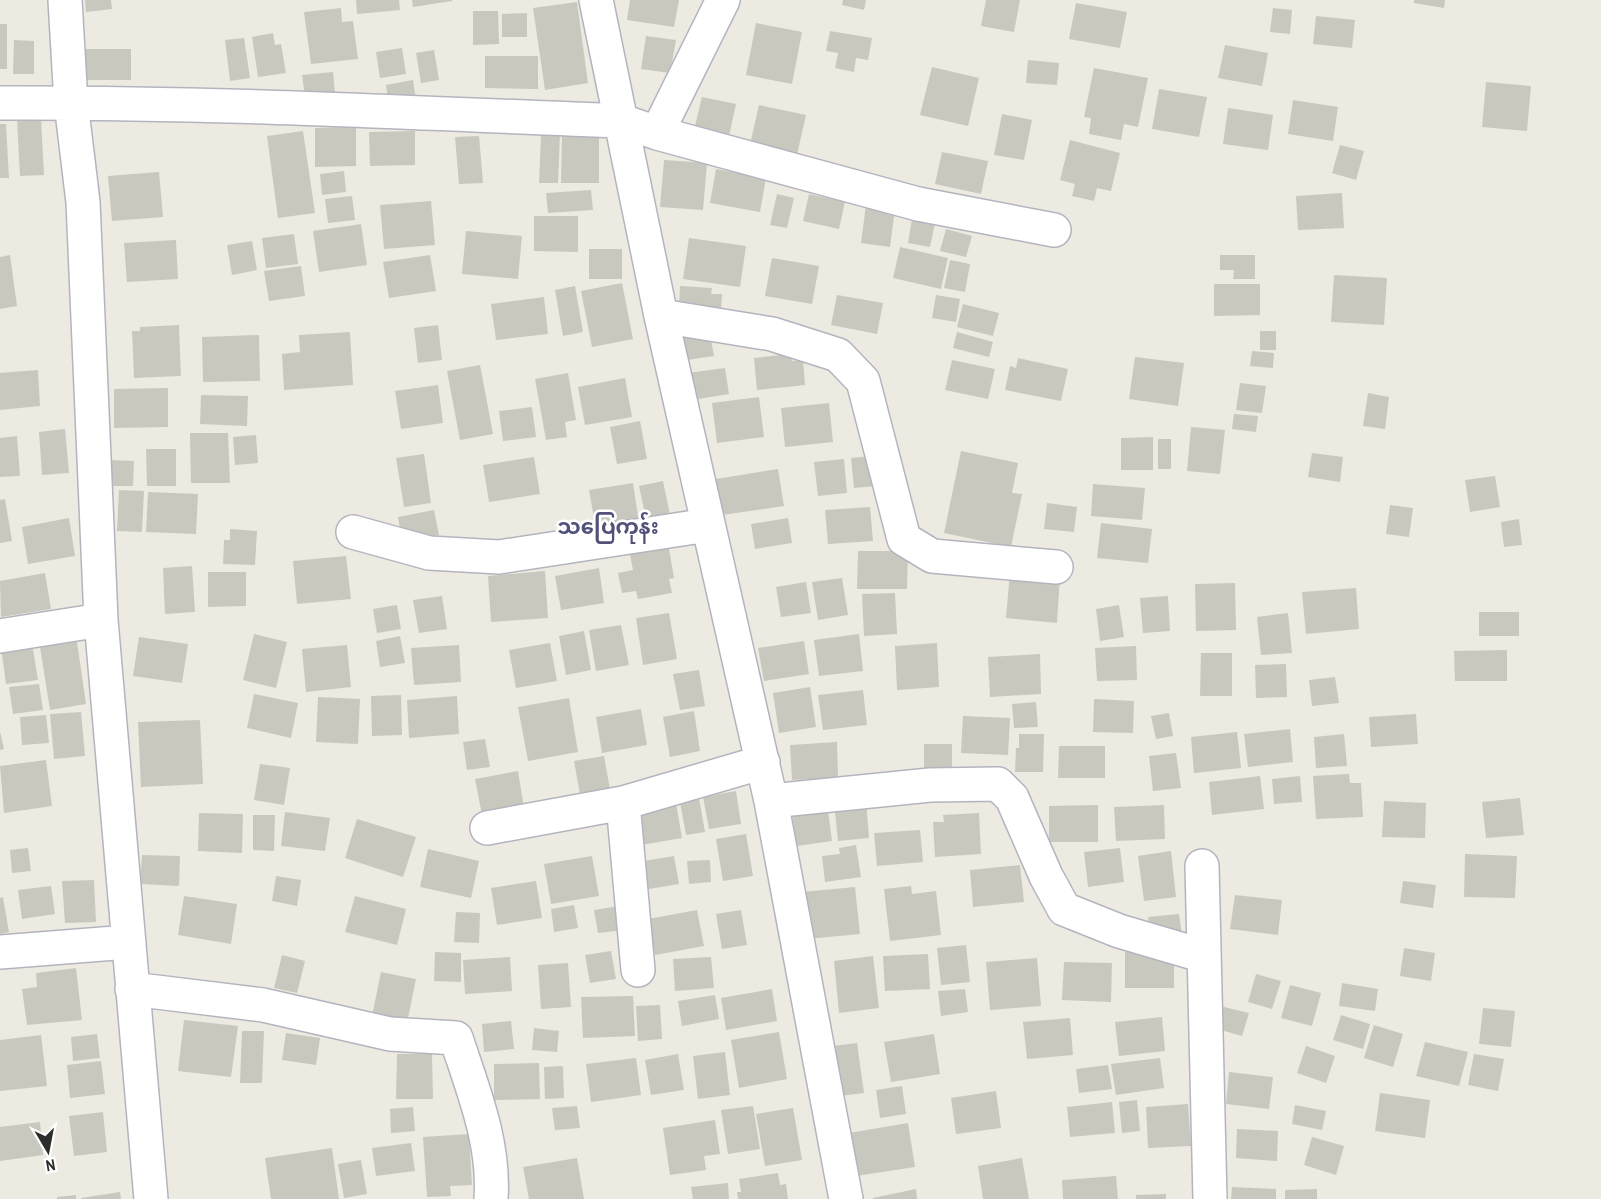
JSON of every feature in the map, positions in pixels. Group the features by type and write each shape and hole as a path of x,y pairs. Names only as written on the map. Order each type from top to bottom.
{"street":[{"path":"65,0 71,103 83,202 101,620 151,1199"},
{"path":"596,0 661,316 763,762 846,1199"},
{"path":"657,133 723,0"},
{"path":"0,103 71,103 622,121 657,133 918,204 1054,230"},
{"path":"661,316 772,334 838,355 863,381 904,539 932,555 1056,567"},
{"path":"353,532 429,553 499,557 708,525"},
{"path":"0,636 101,620"},
{"path":"487,828 623,803 763,762"},
{"path":"771,801 930,785 998,784 1012,798 1046,876 1064,909 1119,931 1204,956"},
{"path":"623,803 638,970"},
{"path":"1202,866 1210,1199"},
{"path":"0,952 128,942"},
{"path":"132,989 263,1005 390,1034 456,1038 484,1124 492,1185 491,1199"}],"building":[{"path":"85,0 111,0 112,9 86,12"},
{"path":"356,0 399,0 400,10 357,14"},
{"path":"412,0 452,0 452,1 413,7"},
{"path":"630,0 679,0 674,27 627,20"},
{"path":"843,0 866,0 864,10 842,5"},
{"path":"986,0 1020,0 1014,32 981,26"},
{"path":"1414,0 1445,0 1444,8 1414,3"},
{"path":"577,2 588,83 545,90 533,8"},
{"path":"1076,3 1127,12 1120,48 1069,39"},
{"path":"341,8 342,22 353,21 358,59 311,64 304,12"},
{"path":"1273,8 1292,10 1290,34 1270,32"},
{"path":"473,11 498,11 499,44 473,45"},
{"path":"527,13 527,37 502,37 502,14"},
{"path":"1316,16 1355,20 1352,48 1313,44"},
{"path":"756,23 802,32 792,84 746,75"},
{"path":"0,24 7,24 7,69 0,69"},
{"path":"830,31 872,38 868,60 856,58 854,72 835,68 838,53 826,51"},
{"path":"273,33 275,45 281,44 286,73 258,77 252,37"},
{"path":"646,36 676,40 670,73 641,69"},
{"path":"244,38 250,78 230,81 225,40"},
{"path":"14,40 34,41 34,74 13,74"},
{"path":"1225,45 1268,53 1262,86 1218,78"},
{"path":"402,48 406,74 380,78 376,52"},
{"path":"84,49 131,49 131,80 85,80"},
{"path":"434,50 439,80 421,83 416,53"},
{"path":"485,56 538,56 538,89 485,88"},
{"path":"1028,60 1059,63 1057,85 1026,83"},
{"path":"932,67 979,78 968,126 920,115"},
{"path":"1094,68 1148,78 1138,127 1124,124 1121,140 1089,134 1091,118 1084,117"},
{"path":"333,72 335,93 305,96 302,75"},
{"path":"413,80 416,100 389,105 386,85"},
{"path":"1486,82 1531,86 1527,131 1482,127"},
{"path":"1159,89 1207,97 1199,137 1152,129"},
{"path":"702,97 736,104 727,145 692,138"},
{"path":"1293,100 1338,107 1333,141 1288,134"},
{"path":"759,105 806,115 796,159 749,149"},
{"path":"1228,108 1273,115 1268,150 1223,144"},
{"path":"1002,114 1032,120 1024,160 994,155"},
{"path":"41,118 44,175 20,176 17,119"},
{"path":"0,124 6,124 9,178 0,178"},
{"path":"356,127 356,166 315,167 315,128"},
{"path":"303,131 315,213 278,218 267,136"},
{"path":"415,131 415,165 370,166 369,132"},
{"path":"541,134 560,134 558,183 539,183"},
{"path":"562,135 599,136 599,183 561,183"},
{"path":"479,136 483,183 459,184 455,137"},
{"path":"1070,140 1120,153 1111,191 1097,188 1094,201 1072,196 1075,184 1060,180"},
{"path":"1340,145 1364,151 1356,180 1332,173"},
{"path":"942,152 988,161 981,194 935,184"},
{"path":"664,160 707,163 703,210 660,207"},
{"path":"716,169 766,178 760,212 710,203"},
{"path":"344,171 346,192 322,195 320,174"},
{"path":"159,172 163,217 112,221 108,176"},
{"path":"591,190 593,210 548,213 546,193"},
{"path":"1342,193 1344,228 1298,230 1296,196"},
{"path":"777,194 794,198 787,228 770,225"},
{"path":"809,194 845,202 839,229 803,221"},
{"path":"352,196 355,220 328,223 325,199"},
{"path":"431,201 435,245 384,249 380,205"},
{"path":"866,205 895,209 890,247 861,243"},
{"path":"534,216 578,216 578,252 534,251"},
{"path":"912,219 935,223 930,247 908,243"},
{"path":"361,224 367,265 319,272 313,231"},
{"path":"946,229 972,236 966,257 940,251"},
{"path":"466,231 522,236 518,279 462,274"},
{"path":"294,234 298,264 266,268 262,238"},
{"path":"689,238 746,246 740,287 683,279"},
{"path":"176,240 178,279 127,282 124,243"},
{"path":"252,241 257,270 232,275 227,245"},
{"path":"900,247 948,258 941,289 893,278"},
{"path":"589,249 622,249 622,279 589,279"},
{"path":"10,255 17,306 0,309 0,257"},
{"path":"430,255 436,291 389,298 383,262"},
{"path":"1220,255 1255,255 1255,279 1233,279 1234,270 1220,270"},
{"path":"772,258 819,266 812,304 765,296"},
{"path":"950,260 970,264 965,292 944,288"},
{"path":"301,266 305,296 269,301 264,271"},
{"path":"1334,275 1387,278 1384,325 1331,322"},
{"path":"622,283 633,339 592,347 581,291"},
{"path":"1214,284 1260,284 1260,315 1214,316"},
{"path":"575,286 583,332 563,336 555,290"},
{"path":"680,286 712,288 711,294 722,294 721,310 679,307"},
{"path":"837,295 883,303 877,334 831,325"},
{"path":"936,295 960,299 956,322 932,318"},
{"path":"544,297 548,334 496,340 491,304"},
{"path":"963,304 999,313 993,336 957,327"},
{"path":"179,325 181,376 134,378 132,331 140,331 140,327"},
{"path":"438,325 442,360 418,363 414,328"},
{"path":"709,329 714,356 687,360 683,333"},
{"path":"1260,331 1276,331 1276,350 1260,350"},
{"path":"350,332 353,385 284,390 282,354 300,352 299,335"},
{"path":"957,332 993,342 989,357 953,348"},
{"path":"259,335 260,381 203,382 202,337"},
{"path":"1252,351 1274,353 1273,368 1250,366"},
{"path":"790,354 792,361 803,360 805,385 757,390 754,358"},
{"path":"1135,357 1184,363 1178,406 1129,399"},
{"path":"1018,358 1068,369 1061,401 1005,390 1010,366 1016,368"},
{"path":"952,360 995,369 988,399 945,390"},
{"path":"480,365 493,434 460,440 447,371"},
{"path":"725,368 729,394 692,400 688,373"},
{"path":"38,370 40,406 0,410 0,373"},
{"path":"568,373 576,420 565,422 567,437 546,440 535,379"},
{"path":"625,378 632,417 585,425 578,387"},
{"path":"1240,383 1266,386 1262,413 1236,410"},
{"path":"438,385 443,423 401,429 395,391"},
{"path":"168,388 168,427 114,428 114,389"},
{"path":"1368,393 1389,397 1385,429 1363,426"},
{"path":"201,395 248,396 247,426 200,424"},
{"path":"759,397 764,437 717,443 712,403"},
{"path":"829,403 833,442 785,447 781,408"},
{"path":"532,407 536,437 503,441 499,411"},
{"path":"1234,414 1258,416 1256,432 1232,429"},
{"path":"640,421 647,459 617,464 610,427"},
{"path":"1191,427 1225,430 1220,474 1187,471"},
{"path":"65,429 69,473 42,475 39,432"},
{"path":"190,433 228,433 230,483 191,483"},
{"path":"256,435 258,463 235,465 233,437"},
{"path":"17,436 20,476 0,477 0,438"},
{"path":"1153,437 1153,470 1121,470 1121,438"},
{"path":"1158,439 1171,439 1171,469 1158,469"},
{"path":"146,449 176,449 176,486 147,486"},
{"path":"961,451 1018,463 1012,493 1022,494 1011,547 944,533"},
{"path":"1312,453 1343,457 1340,482 1308,477"},
{"path":"424,454 431,503 404,507 396,458"},
{"path":"873,456 876,486 854,488 851,458"},
{"path":"534,457 540,494 489,502 483,465"},
{"path":"844,459 847,493 818,496 814,462"},
{"path":"109,460 134,461 133,486 109,486"},
{"path":"778,469 784,506 722,515 716,479"},
{"path":"1495,476 1500,507 1470,512 1465,480"},
{"path":"663,481 670,515 646,519 639,486"},
{"path":"633,483 639,523 596,530 589,490"},
{"path":"1093,484 1145,488 1142,520 1091,516"},
{"path":"119,490 144,491 142,532 117,531"},
{"path":"148,492 198,494 196,534 146,532"},
{"path":"5,499 12,541 0,543 0,500"},
{"path":"1047,503 1077,507 1074,532 1044,529"},
{"path":"1390,505 1413,508 1409,537 1386,534"},
{"path":"870,507 873,541 828,544 825,510"},
{"path":"434,510 439,535 402,541 398,517"},
{"path":"69,518 75,556 28,564 22,527"},
{"path":"788,518 792,543 755,549 751,524"},
{"path":"1519,519 1522,545 1504,547 1501,522"},
{"path":"1101,523 1152,529 1148,563 1097,558"},
{"path":"230,529 257,531 255,565 223,564 224,540 230,540"},
{"path":"668,543 674,578 669,579 672,593 638,599 636,591 622,593 618,573 633,570 629,550"},
{"path":"858,551 908,551 907,589 857,589"},
{"path":"346,556 351,599 297,604 293,561"},
{"path":"192,566 195,612 165,614 163,568"},
{"path":"599,568 604,603 561,610 555,576"},
{"path":"545,571 548,618 491,622 488,576"},
{"path":"208,572 246,572 246,606 208,607"},
{"path":"1010,572 1060,576 1057,623 1006,618"},
{"path":"45,573 51,609 1,617 0,581"},
{"path":"842,578 848,615 818,620 812,582"},
{"path":"806,582 811,613 781,617 776,587"},
{"path":"1235,583 1236,630 1196,631 1195,584"},
{"path":"1356,588 1359,629 1306,634 1302,592"},
{"path":"895,593 897,634 864,636 862,594"},
{"path":"442,596 447,629 419,633 413,600"},
{"path":"1168,596 1170,631 1143,633 1140,598"},
{"path":"397,605 401,629 377,633 373,609"},
{"path":"1119,605 1124,637 1100,641 1096,609"},
{"path":"1479,612 1519,612 1519,636 1479,636"},
{"path":"669,613 677,659 643,665 636,618"},
{"path":"1288,613 1292,653 1261,655 1257,617"},
{"path":"621,625 629,665 596,671 589,630"},
{"path":"584,631 591,670 566,675 559,636"},
{"path":"254,634 287,642 276,688 243,680"},
{"path":"859,634 863,671 819,676 814,640"},
{"path":"76,635 86,704 50,710 39,641"},
{"path":"400,636 405,663 380,667 376,641"},
{"path":"139,637 188,644 182,683 133,676"},
{"path":"804,641 809,674 764,681 758,648"},
{"path":"32,643 38,680 6,684 1,647"},
{"path":"550,643 557,681 516,688 509,650"},
{"path":"937,643 939,687 897,690 895,646"},
{"path":"347,645 351,687 306,692 302,649"},
{"path":"459,645 461,682 414,685 411,648"},
{"path":"1136,646 1137,680 1097,681 1095,648"},
{"path":"1507,650 1507,681 1455,681 1454,651"},
{"path":"1201,653 1232,653 1232,696 1200,696"},
{"path":"1040,654 1041,694 990,697 988,657"},
{"path":"1286,664 1287,697 1256,698 1255,665"},
{"path":"699,670 705,706 680,710 673,674"},
{"path":"1335,677 1339,703 1312,706 1309,680"},
{"path":"39,684 43,710 13,714 9,687"},
{"path":"810,687 816,727 779,733 773,693"},
{"path":"863,690 867,725 823,730 818,695"},
{"path":"254,694 298,703 291,738 247,728"},
{"path":"401,695 402,735 372,736 371,696"},
{"path":"457,696 459,734 409,738 407,700"},
{"path":"318,697 360,699 358,744 316,742"},
{"path":"569,698 578,752 528,761 518,707"},
{"path":"1094,699 1134,701 1133,733 1093,732"},
{"path":"1036,702 1038,727 1014,728 1012,704"},
{"path":"641,709 647,745 602,753 596,717"},
{"path":"694,711 700,751 670,757 663,717"},
{"path":"81,712 85,756 54,759 50,714"},
{"path":"1169,713 1173,736 1156,739 1151,716"},
{"path":"1416,714 1418,744 1371,747 1369,717"},
{"path":"46,715 49,743 22,745 20,717"},
{"path":"963,716 1010,718 1008,755 961,753"},
{"path":"200,720 203,784 141,787 138,722"},
{"path":"1290,729 1293,762 1248,767 1244,734"},
{"path":"0,732 4,749 0,750"},
{"path":"1237,732 1241,768 1194,773 1191,737"},
{"path":"1019,734 1044,734 1043,772 1015,772"},
{"path":"1344,734 1347,766 1316,768 1314,737"},
{"path":"485,739 490,767 467,770 463,742"},
{"path":"837,742 838,778 792,780 790,745"},
{"path":"924,744 952,744 952,773 924,773"},
{"path":"1059,746 1105,746 1105,778 1058,778"},
{"path":"1176,753 1181,788 1153,791 1149,756"},
{"path":"604,756 611,795 581,800 574,761"},
{"path":"46,760 52,806 4,813 0,766"},
{"path":"260,764 290,768 284,805 254,800"},
{"path":"518,771 524,808 482,815 475,779"},
{"path":"1349,774 1350,783 1361,783 1363,817 1316,819 1313,776"},
{"path":"1260,776 1264,809 1212,815 1209,782"},
{"path":"1300,776 1302,802 1274,804 1272,779"},
{"path":"736,791 741,824 709,829 703,797"},
{"path":"699,798 705,832 686,835 680,802"},
{"path":"1520,798 1524,835 1486,838 1482,802"},
{"path":"866,799 869,838 838,841 834,802"},
{"path":"1384,801 1426,803 1425,838 1382,837"},
{"path":"676,803 682,838 641,845 635,810"},
{"path":"827,803 832,841 797,846 791,808"},
{"path":"1098,805 1098,842 1049,842 1049,806"},
{"path":"1164,805 1165,839 1116,841 1114,807"},
{"path":"285,812 330,818 325,851 281,846"},
{"path":"199,813 243,814 242,853 198,851"},
{"path":"979,813 981,854 935,857 933,822 944,822 943,815"},
{"path":"253,815 275,815 274,851 253,850"},
{"path":"357,819 416,837 403,877 345,858"},
{"path":"920,830 923,862 877,866 874,833"},
{"path":"746,834 753,876 723,881 716,839"},
{"path":"856,845 861,877 825,882 822,856 840,854 839,848"},
{"path":"28,848 31,871 12,873 10,850"},
{"path":"1120,848 1124,882 1088,887 1084,852"},
{"path":"428,849 479,861 471,898 420,887"},
{"path":"1171,851 1176,897 1144,901 1138,856"},
{"path":"1465,854 1517,856 1515,898 1464,897"},
{"path":"142,855 180,856 179,886 140,884"},
{"path":"592,856 599,896 551,904 544,864"},
{"path":"674,856 679,884 643,890 638,862"},
{"path":"710,860 711,882 689,884 687,861"},
{"path":"1020,865 1024,902 973,907 970,870"},
{"path":"276,876 301,880 297,906 272,901"},
{"path":"94,880 96,922 65,923 62,881"},
{"path":"536,881 542,918 497,925 491,888"},
{"path":"1403,881 1436,885 1433,908 1400,903"},
{"path":"51,886 55,914 22,919 18,890"},
{"path":"911,886 912,894 936,891 941,935 890,941 884,889"},
{"path":"855,887 860,934 807,939 802,892"},
{"path":"1235,895 1282,900 1278,935 1230,929"},
{"path":"184,896 237,904 231,944 178,935"},
{"path":"355,896 406,909 397,945 345,932"},
{"path":"3,897 9,932 0,934 0,898"},
{"path":"574,905 578,928 554,932 551,909"},
{"path":"619,906 624,930 598,933 594,910"},
{"path":"697,910 704,946 655,955 648,919"},
{"path":"741,910 747,945 722,949 716,914"},
{"path":"456,912 480,913 479,943 454,942"},
{"path":"1179,914 1182,935 1151,939 1148,917"},
{"path":"966,945 970,982 941,985 937,948"},
{"path":"1404,948 1435,953 1431,981 1400,976"},
{"path":"611,951 616,979 590,983 585,955"},
{"path":"435,952 461,953 461,982 434,981"},
{"path":"1125,952 1174,952 1174,988 1125,988"},
{"path":"928,954 930,989 885,991 883,956"},
{"path":"282,955 305,961 297,993 274,988"},
{"path":"873,956 879,1008 839,1013 834,961"},
{"path":"510,957 512,991 465,994 463,960"},
{"path":"711,957 714,988 675,991 673,959"},
{"path":"1037,958 1041,1006 990,1010 986,962"},
{"path":"1064,962 1112,963 1111,1002 1062,1000"},
{"path":"568,963 571,1007 541,1009 538,965"},
{"path":"76,968 82,1020 27,1025 22,989 37,987 36,973"},
{"path":"381,972 416,979 406,1028 371,1021"},
{"path":"1256,974 1281,981 1272,1009 1248,1002"},
{"path":"1342,983 1378,989 1375,1011 1339,1006"},
{"path":"1290,985 1321,993 1312,1026 1281,1018"},
{"path":"772,989 777,1021 726,1030 721,998"},
{"path":"965,989 968,1012 941,1016 938,991"},
{"path":"715,995 719,1019 682,1026 678,1001"},
{"path":"633,996 635,1036 583,1038 581,997"},
{"path":"660,1005 662,1039 638,1041 636,1006"},
{"path":"1220,1006 1249,1013 1242,1036 1214,1028"},
{"path":"1483,1008 1515,1011 1511,1047 1479,1044"},
{"path":"1341,1015 1370,1024 1363,1049 1333,1040"},
{"path":"1162,1017 1165,1051 1119,1056 1115,1022"},
{"path":"1070,1018 1073,1055 1027,1059 1023,1022"},
{"path":"184,1020 238,1026 231,1077 178,1071"},
{"path":"511,1021 514,1049 484,1052 482,1024"},
{"path":"1374,1025 1403,1034 1393,1067 1364,1058"},
{"path":"534,1028 559,1031 557,1052 532,1050"},
{"path":"242,1031 264,1031 262,1083 240,1083"},
{"path":"779,1032 787,1079 739,1088 731,1040"},
{"path":"286,1033 320,1038 316,1065 282,1060"},
{"path":"97,1034 100,1058 73,1061 71,1037"},
{"path":"934,1034 940,1074 891,1082 884,1042"},
{"path":"41,1035 47,1086 0,1091 0,1040"},
{"path":"1425,1042 1468,1052 1459,1086 1416,1076"},
{"path":"857,1043 864,1093 832,1097 825,1047"},
{"path":"1306,1046 1335,1056 1326,1083 1297,1073"},
{"path":"725,1052 730,1095 698,1099 693,1056"},
{"path":"397,1054 432,1054 433,1099 396,1099"},
{"path":"678,1054 684,1090 651,1095 645,1060"},
{"path":"1474,1054 1504,1059 1498,1091 1468,1085"},
{"path":"636,1058 641,1095 591,1102 586,1064"},
{"path":"1160,1058 1164,1088 1116,1095 1111,1064"},
{"path":"101,1061 105,1094 70,1098 67,1065"},
{"path":"539,1063 540,1099 494,1100 494,1064"},
{"path":"1108,1065 1112,1089 1079,1093 1076,1069"},
{"path":"563,1066 564,1098 545,1099 544,1067"},
{"path":"1229,1072 1273,1077 1269,1109 1226,1104"},
{"path":"902,1086 906,1114 880,1118 876,1090"},
{"path":"996,1091 1001,1128 956,1134 951,1098"},
{"path":"1380,1093 1430,1100 1425,1138 1375,1131"},
{"path":"1137,1100 1140,1131 1122,1133 1119,1102"},
{"path":"1112,1102 1115,1133 1070,1137 1067,1107"},
{"path":"1188,1104 1191,1146 1148,1148 1146,1107"},
{"path":"1295,1105 1326,1111 1322,1130 1292,1124"},
{"path":"577,1106 580,1128 555,1130 552,1108"},
{"path":"753,1106 760,1149 728,1154 721,1110"},
{"path":"413,1107 415,1131 391,1133 390,1109"},
{"path":"793,1108 802,1160 765,1166 756,1114"},
{"path":"103,1112 107,1152 74,1156 69,1116"},
{"path":"715,1120 720,1154 704,1156 706,1170 670,1175 663,1128"},
{"path":"40,1122 43,1155 0,1161 0,1127"},
{"path":"908,1123 915,1167 856,1176 849,1133"},
{"path":"1237,1129 1278,1131 1277,1161 1236,1158"},
{"path":"469,1134 472,1185 450,1186 451,1196 427,1197 423,1137"},
{"path":"1312,1137 1344,1146 1336,1175 1304,1165"},
{"path":"411,1143 415,1171 376,1176 372,1148"},
{"path":"332,1148 339,1199 271,1199 265,1158"},
{"path":"577,1158 584,1199 529,1199 523,1167"},
{"path":"1022,1158 1029,1199 983,1199 978,1166"},
{"path":"361,1160 367,1194 344,1198 338,1164"},
{"path":"778,1173 780,1185 786,1184 788,1199 738,1199 737,1192 741,1192 739,1179"},
{"path":"1116,1176 1118,1199 1063,1199 1062,1180"},
{"path":"728,1183 729,1199 693,1199 691,1187"},
{"path":"1232,1187 1276,1189 1276,1199 1231,1199"},
{"path":"916,1189 917,1199 873,1199 873,1198"},
{"path":"1317,1189 1317,1199 1285,1199 1285,1190"},
{"path":"120,1192 121,1199 81,1199 81,1198"},
{"path":"1166,1194 1166,1199 1136,1199 1136,1195"},
{"path":"76,1195 76,1199 57,1199 57,1197"}],"district":[{"name":"သပြေကုန်း","path":"608,526"}]}
